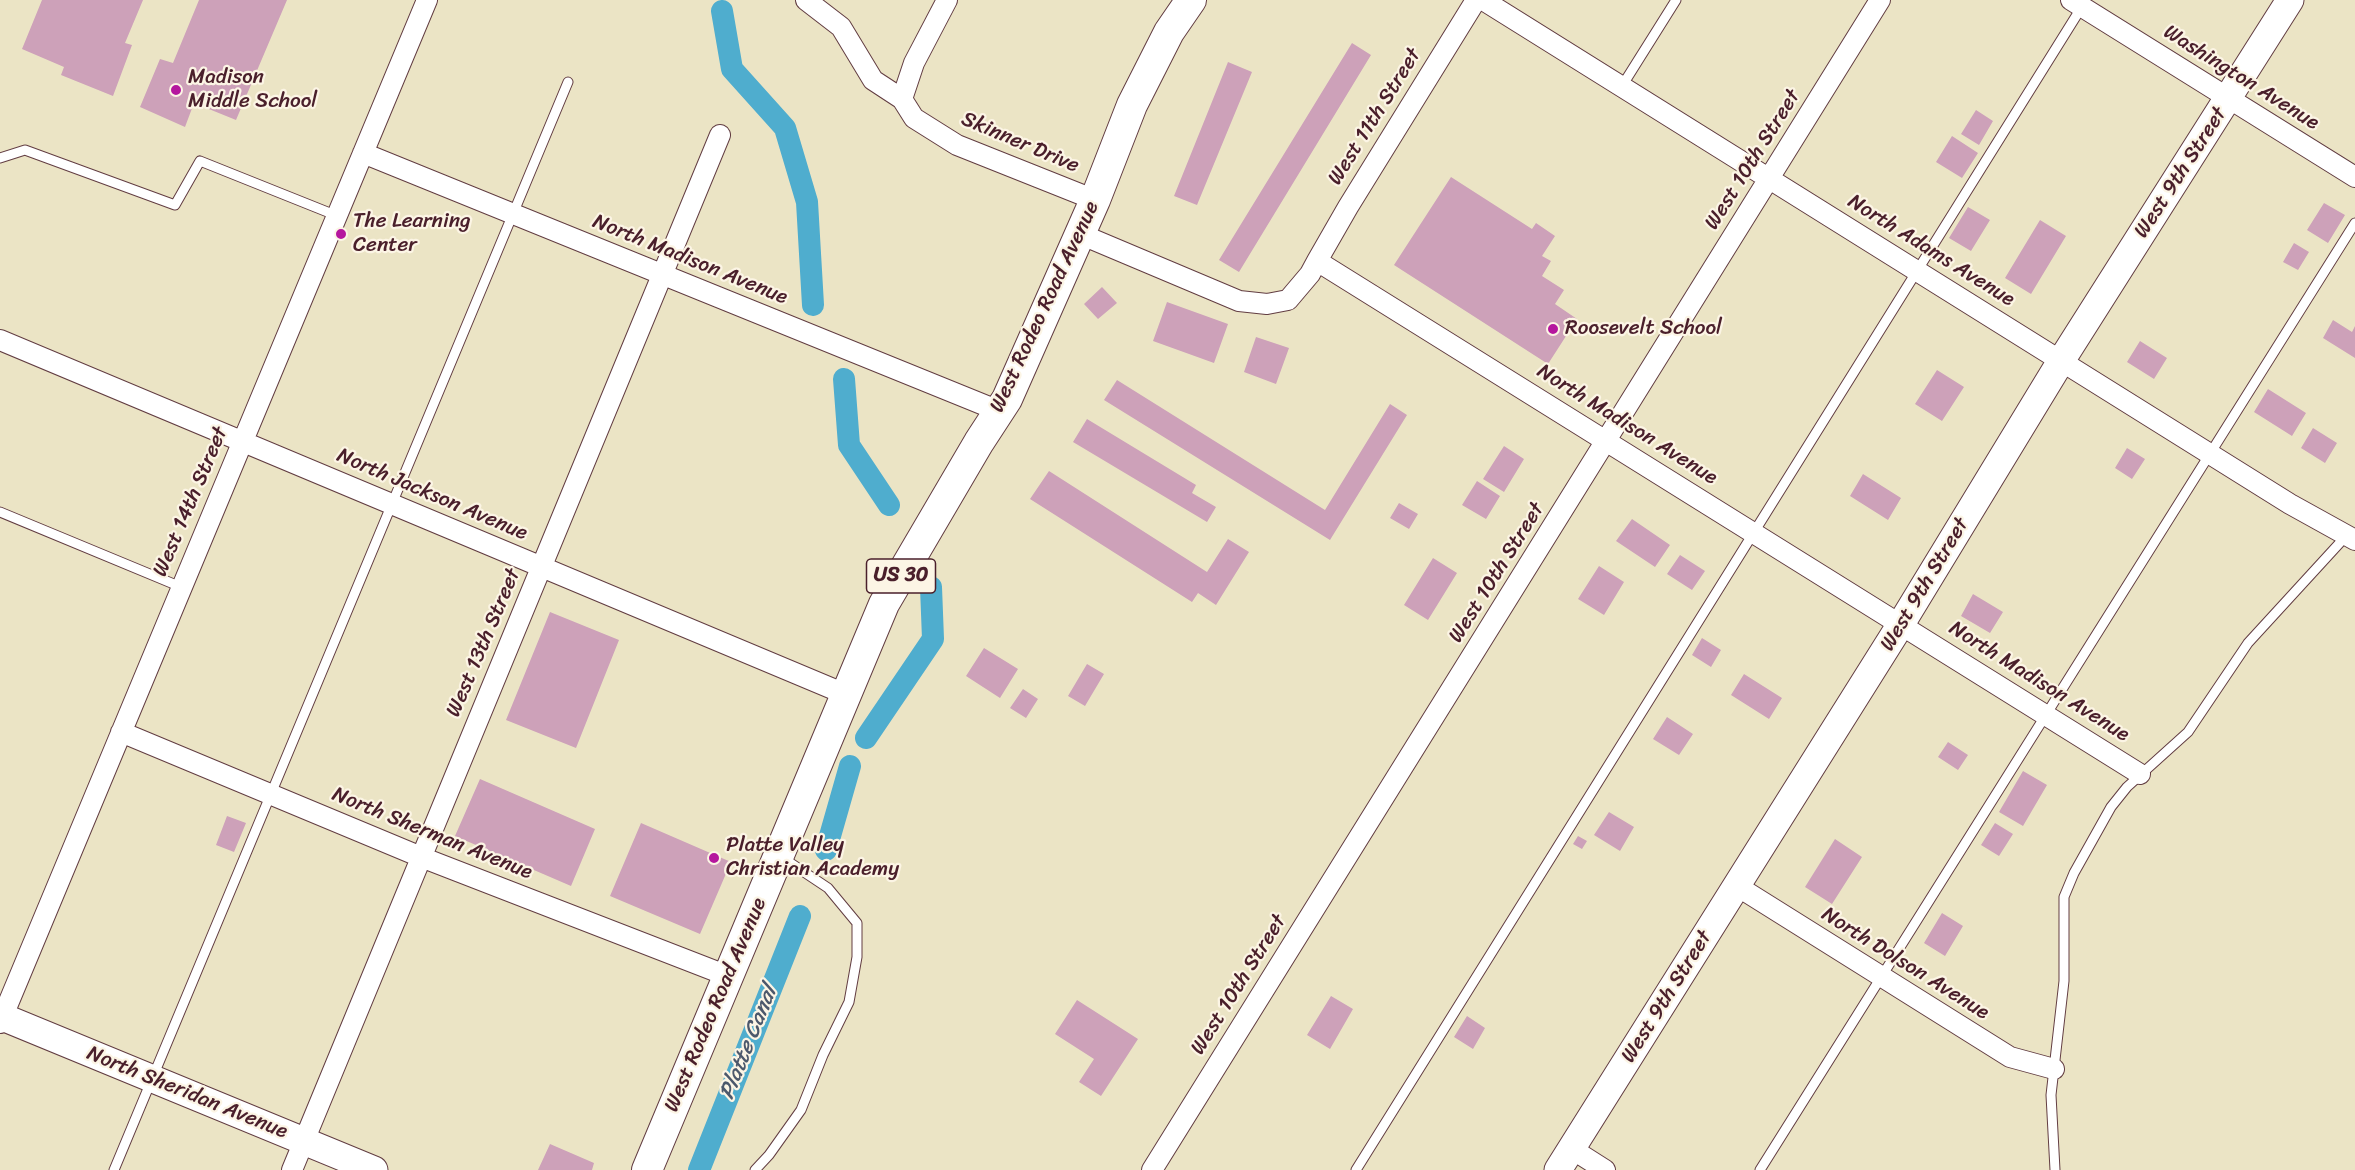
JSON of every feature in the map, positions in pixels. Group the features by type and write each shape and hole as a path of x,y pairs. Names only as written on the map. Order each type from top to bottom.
{"main road":[{"name":"West Rodeo Road Avenue","path":"647,1170 884,604 979,442 1007,399 1095,200 1132,105 1169,32 1191,0"}],"street":[{"name":"West 14th Street","path":"1,1019 335,215 427,0"},
{"name":"Skinner Drive","path":"806,0 841,27 873,80 902,99 914,118 957,145 1095,200"},
{"path":"902,99 914,63 947,0"},
{"name":"West 11th Street","path":"1317,261 1476,0"},
{"name":"North Adams Avenue","path":"1483,0 2290,504 2351,537"},
{"name":"West 10th Street","path":"1152,1170 1880,0"},
{"name":"West 9th Street","path":"1565,1159 1901,624 2061,361 2290,0"},
{"name":"Washington Avenue","path":"2079,2 2355,177"},
{"name":"West 13th Street","path":"292,1170 720,135"},
{"name":"North Madison Avenue","path":"363,153 999,411"},
{"path":"1080,234 1239,301 1267,304 1288,300 1310,274 1317,261"},
{"name":"North Madison Avenue","path":"1317,261 2140,774"},
{"name":"North Jackson Avenue","path":"0,340 845,694"},
{"name":"North Sherman Avenue","path":"121,732 421,857 728,976"},
{"name":"North Dolson Avenue","path":"1737,886 2010,1057 2054,1069"},
{"name":"North Sheridan Avenue","path":"1,1019 374,1170"},
{"path":"1565,1159 1605,1170"}],"lane":[{"path":"1622,86 1676,0"},
{"path":"1356,1170 1917,270 2079,2"},
{"path":"114,1170 515,214 568,82"},
{"path":"0,158 25,150 175,205 200,161 335,215"},
{"path":"1760,1170 2355,223"},
{"path":"0,512 182,587"},
{"path":"2055,1170 2051,1095 2064,981 2064,897 2074,873 2111,807 2127,787 2168,753 2188,732 2248,643 2351,537"},
{"path":"755,1170 769,1155 801,1110 849,1002 857,957 858,923 828,888 778,855"}],"building":[{"path":"42,0 143,0 125,43 132,45 113,96 61,75 64,67 22,49"},
{"path":"199,0 287,0 236,120 194,103 185,127 140,107 160,59 173,63"},
{"path":"1352,43 1371,55 1239,272 1219,260"},
{"path":"1228,62 1252,72 1197,205 1174,196"},
{"path":"1976,110 1993,121 1979,145 1961,134"},
{"path":"1952,136 1978,153 1962,178 1936,162"},
{"path":"1451,177 1532,229 1536,223 1555,236 1542,256 1551,261 1542,276 1564,290 1555,304 1577,319 1548,364 1394,265"},
{"path":"2324,203 2345,215 2328,243 2307,230"},
{"path":"1968,207 1990,220 1971,251 1949,238"},
{"path":"2040,220 2066,236 2031,294 2005,278"},
{"path":"2294,243 2309,252 2298,270 2283,262"},
{"path":"1102,287 1117,303 1098,319 1084,304"},
{"path":"1167,302 1228,324 1214,363 1153,341"},
{"path":"2333,320 2352,332 2355,326 2355,358 2323,338"},
{"path":"1256,337 1289,348 1276,384 1244,372"},
{"path":"2140,341 2167,358 2154,379 2127,362"},
{"path":"1937,370 1964,387 1942,421 1915,404"},
{"path":"1117,380 1325,510 1390,404 1407,415 1330,540 1104,400"},
{"path":"2268,389 2306,413 2292,436 2254,412"},
{"path":"1087,419 1196,485 1192,493 1216,507 1207,522 1073,442"},
{"path":"2313,428 2337,443 2325,463 2301,448"},
{"path":"1504,446 1524,459 1504,492 1483,479"},
{"path":"2127,448 2145,459 2132,479 2115,468"},
{"path":"1049,471 1207,572 1228,539 1249,552 1216,605 1198,593 1192,602 1030,499"},
{"path":"1863,474 1901,498 1888,520 1850,496"},
{"path":"1477,481 1500,496 1486,519 1462,505"},
{"path":"1399,503 1418,514 1409,529 1390,518"},
{"path":"1632,519 1670,545 1655,567 1616,541"},
{"path":"1680,555 1705,571 1692,590 1667,574"},
{"path":"1433,558 1457,573 1428,620 1404,605"},
{"path":"1599,566 1624,582 1604,615 1578,599"},
{"path":"1973,594 2003,612 1990,633 1961,616"},
{"path":"550,612 619,640 576,748 506,720"},
{"path":"1702,638 1721,650 1711,667 1692,655"},
{"path":"984,648 1018,669 1000,698 966,676"},
{"path":"1087,664 1104,674 1085,706 1068,696"},
{"path":"1744,674 1782,698 1769,719 1731,695"},
{"path":"1023,689 1038,699 1026,718 1010,708"},
{"path":"1667,717 1693,734 1679,755 1653,739"},
{"path":"1948,742 1968,755 1958,770 1938,757"},
{"path":"2023,771 2047,785 2023,826 1999,812"},
{"path":"480,779 595,829 571,886 455,836"},
{"path":"1609,812 1634,827 1620,851 1594,835"},
{"path":"227,816 246,823 234,852 216,845"},
{"path":"641,823 731,862 700,934 610,896"},
{"path":"1995,823 2013,834 1999,856 1981,845"},
{"path":"1578,836 1587,841 1582,849 1573,844"},
{"path":"1835,839 1862,857 1832,904 1805,887"},
{"path":"1942,913 1963,926 1945,956 1924,943"},
{"path":"1331,996 1353,1009 1330,1049 1307,1035"},
{"path":"1077,1000 1138,1039 1101,1096 1079,1082 1094,1059 1055,1034"},
{"path":"1467,1016 1485,1028 1473,1049 1454,1037"},
{"path":"550,1144 594,1163 592,1170 538,1170"}],"waterway":[{"name":"Platte Canal","path":"722,11 732,69 785,128 807,202 813,305"},
{"name":"Platte Canal","path":"844,379 849,445 889,505"},
{"name":"Platte Canal","path":"866,738 933,639 931,587"},
{"path":"826,850 850,766"},
{"name":"Platte Canal","path":"699,1170 800,916"}],"place":[{"name":"Madison Middle School","path":"176,90"},
{"name":"The Learning Center","path":"341,234"},
{"name":"Roosevelt School","path":"1553,329"},
{"name":"Platte Valley Christian Academy","path":"714,858"}]}
